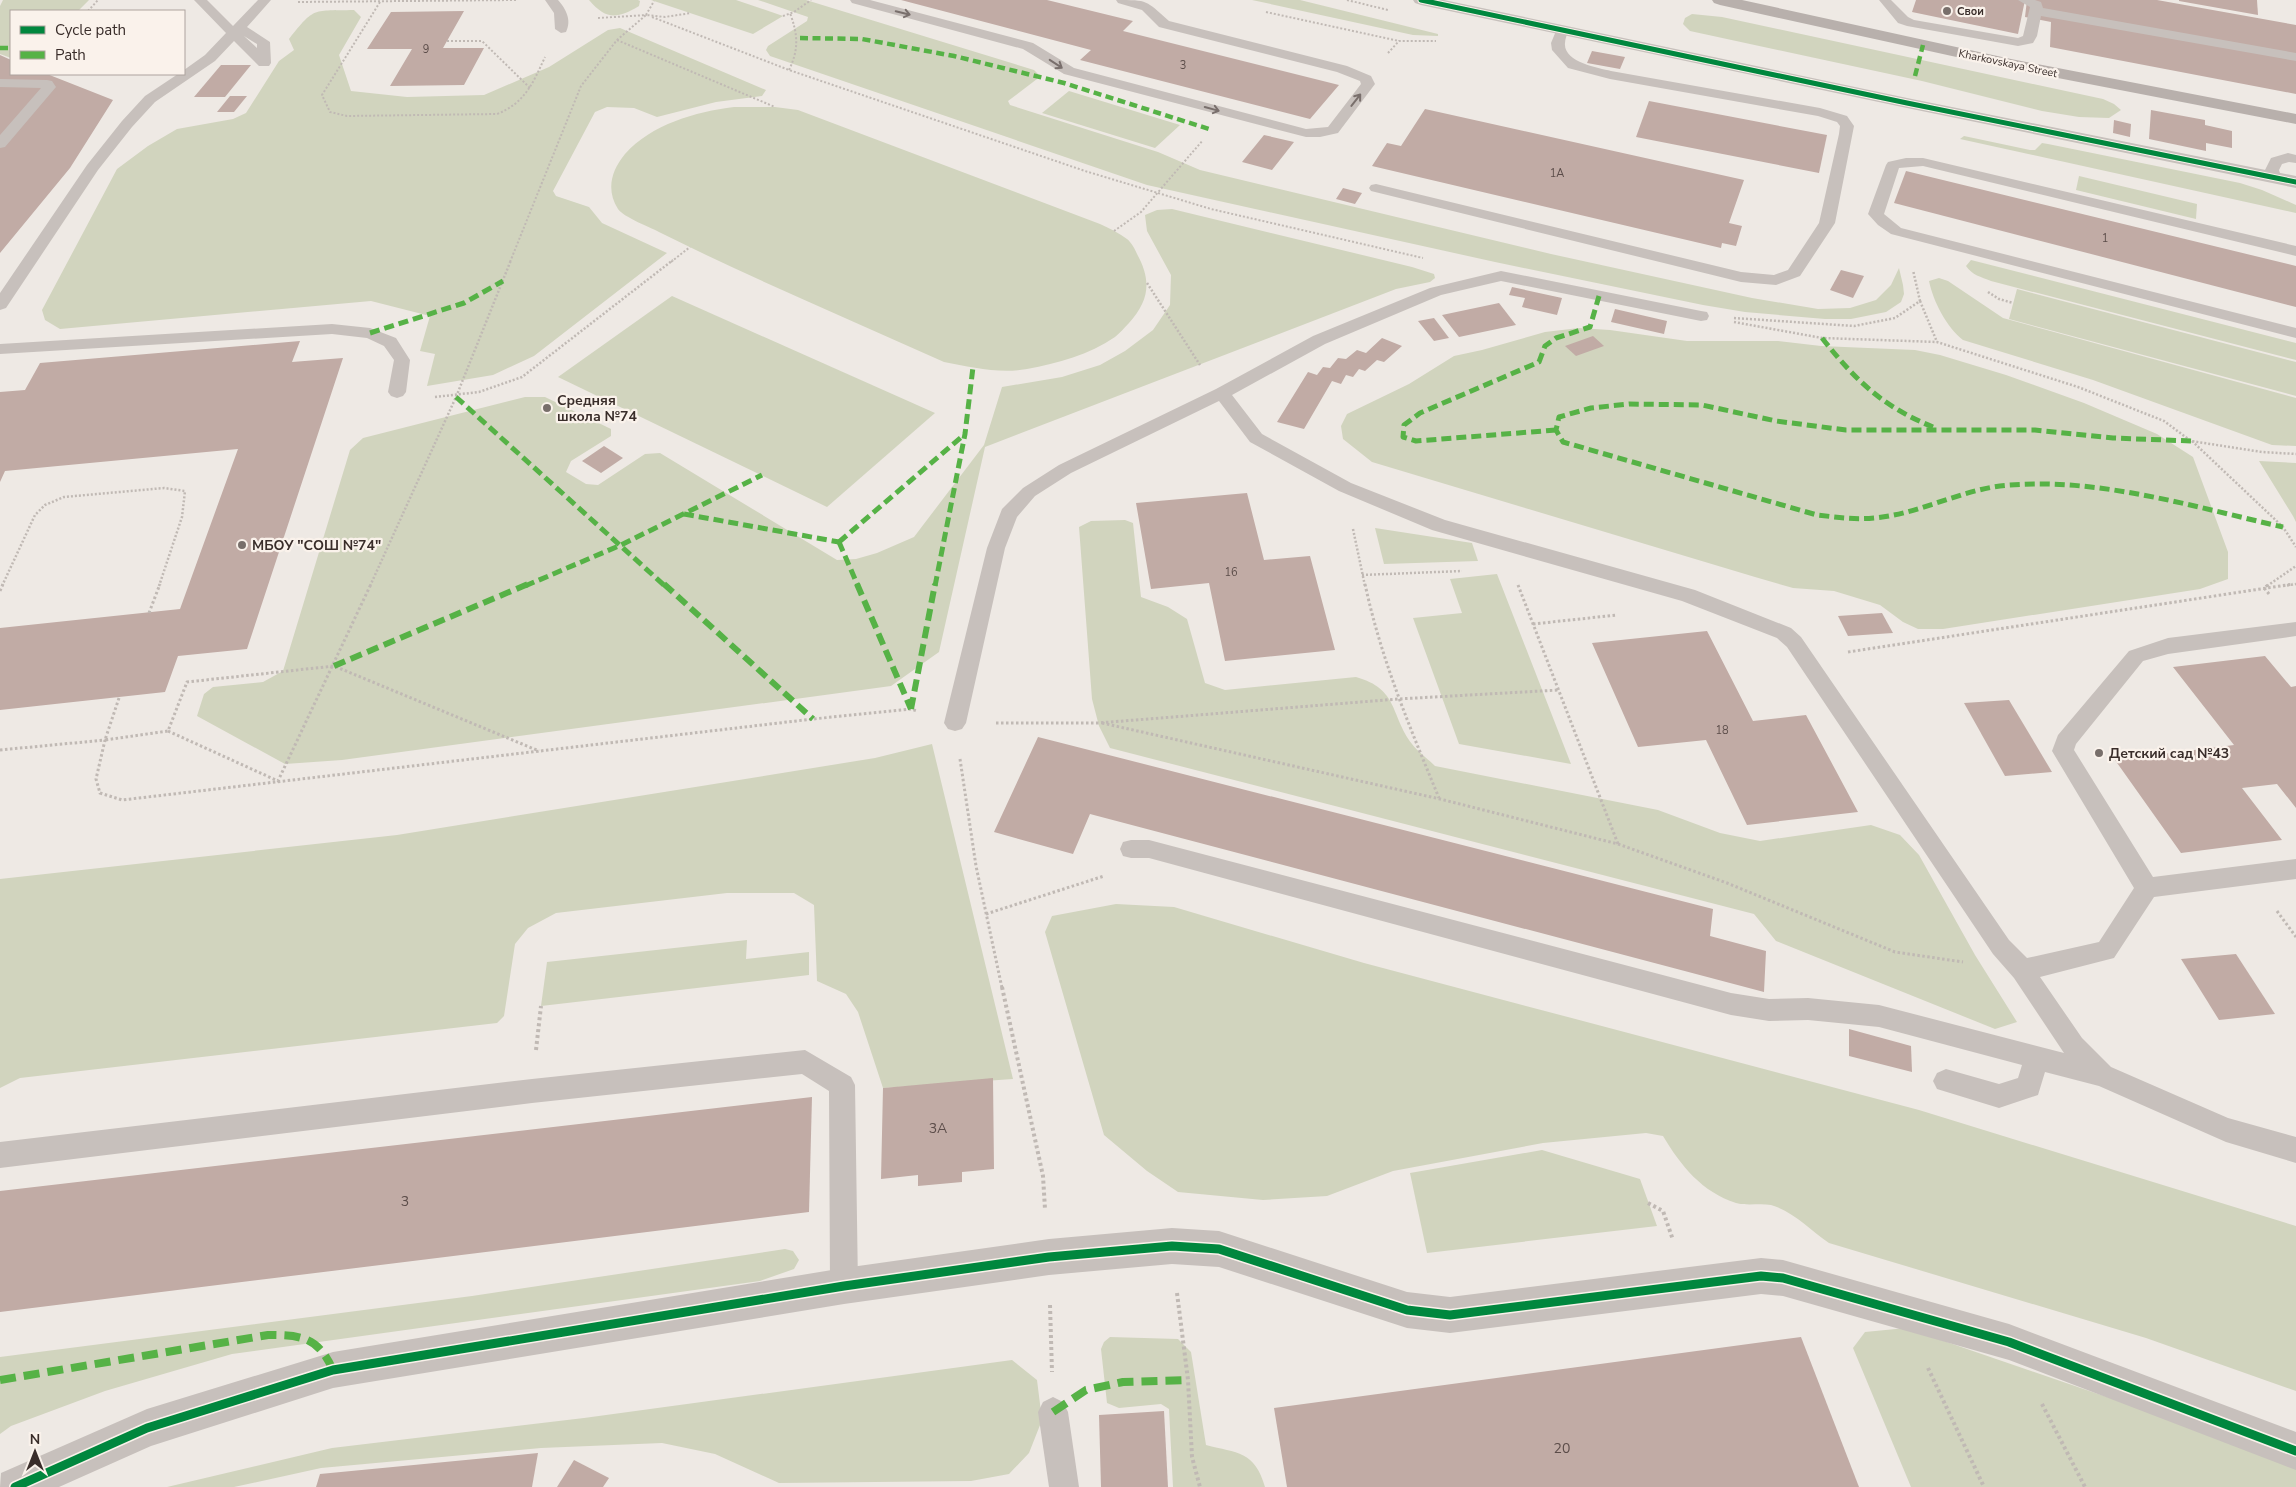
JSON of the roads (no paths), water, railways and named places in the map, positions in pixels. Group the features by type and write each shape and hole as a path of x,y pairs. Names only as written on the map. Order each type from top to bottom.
{"main road":[{"name":"Kharkovskaya Street","path":"1720,0 2011,64 2296,119"}],"street":[{"path":"1421,0 1562,31 2296,182"},
{"path":"15,1487 147,1428 333,1370 844,1286 1049,1257 1172,1246 1219,1249 1406,1310 1450,1315 1761,1276 1783,1278 1902,1310 2009,1342 2296,1451"}],"lane":[{"path":"200,0 264,63 262,42 240,28"},
{"path":"0,305 92,168 127,124 150,99 210,58 265,0"},
{"path":"551,0 560,10 563,20 561,29"},
{"path":"856,0 1028,46 1069,71 1306,133 1320,133 1333,130 1368,84 1366,79 1342,68 1164,24 1155,17 1152,10 1142,5 1122,0"},
{"path":"1885,0 1904,20 1912,23 2014,42 2028,40 2036,11 2036,3 2024,0"},
{"path":"2036,11 2296,57"},
{"path":"1376,188 1741,277 1776,280 1794,273 1827,223 1846,134 1847,126 1842,120 1820,112 1610,75 1574,65 1560,50 1558,43 1562,31"},
{"path":"0,83 34,82 47,84 49,87 0,144"},
{"path":"2274,178 2272,170 2276,161 2288,157 2296,159"},
{"path":"2296,251 1923,162 1906,162 1893,165 1876,214 1883,222 1896,231 2296,333"},
{"path":"955,723 996,548 1009,514 1029,492 1065,469 1222,393 1319,340 1436,292 1501,276 1701,316"},
{"path":"0,349 332,329 370,332 390,342 402,360 397,392"},
{"path":"1222,393 1256,438 1345,486 1439,525 1688,595 1784,633 1800,652 2001,947 2022,970 2073,1046 2102,1075"},
{"path":"2147,888 2062,751 2066,741 2136,656 2168,646 2296,629"},
{"path":"1131,849 1149,849 1731,1004 1769,1010 1808,1009 1880,1016 2102,1075 2226,1130 2296,1150"},
{"path":"2022,970 2106,950 2147,888 2296,869"},
{"path":"1946,1082 1999,1096 2030,1086 2036,1058"},
{"path":"0,1155 522,1092 805,1062 842,1086 844,1286"},
{"path":"1053,1412 1064,1487"}],"place":[{"name":"Свои","path":"1947,11"},
{"name":"Средняя школа №74","path":"547,408"},
{"name":"МБОУ \"СОШ №74\"","path":"242,545"},
{"name":"Детский сад №43","path":"2099,753"}]}
